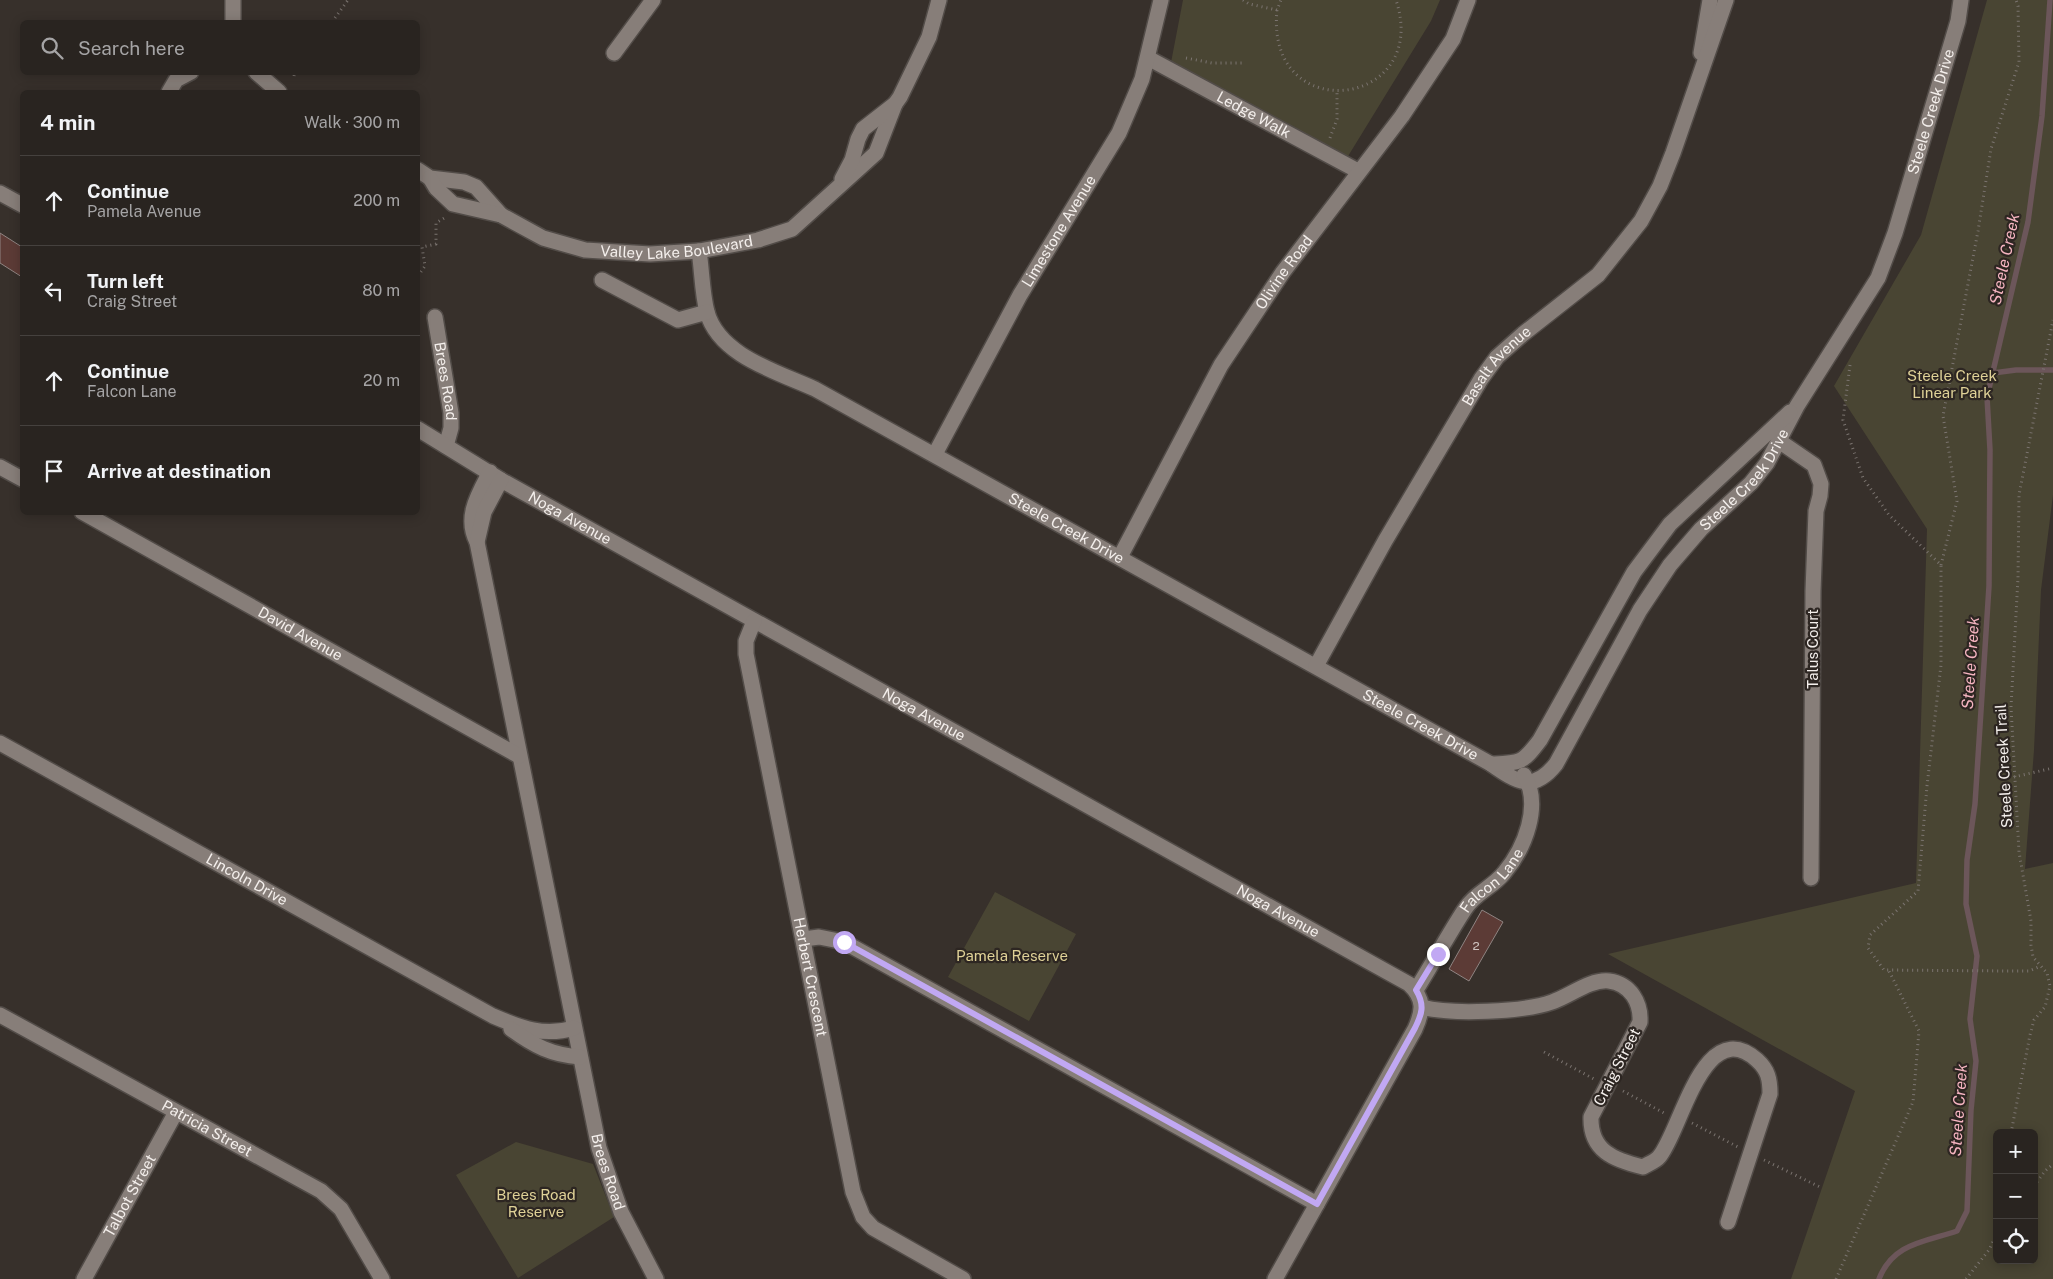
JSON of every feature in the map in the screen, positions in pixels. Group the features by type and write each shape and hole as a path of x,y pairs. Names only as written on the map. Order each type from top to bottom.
{"street":[{"path":"233,0 233,20"},
{"path":"614,53 653,0"},
{"name":"Valley Lake Boulevard","path":"424,174 453,204 471,210 501,215 543,238 585,250 650,254 699,251 758,240 792,229 839,184 868,163 876,154 895,104 929,37 939,0"},
{"name":"Limestone Avenue","path":"935,454 1020,295 1119,133 1137,94 1148,58 1161,0"},
{"name":"Olivine Road","path":"1120,557 1221,365 1284,272 1402,116 1453,39 1468,0"},
{"name":"Basalt Avenue","path":"1696,86 1710,0"},
{"name":"Basalt Avenue","path":"1316,666 1384,540 1480,379 1497,357 1523,334 1598,275 1641,221 1660,186 1726,0"},
{"name":"Steele Creek Drive","path":"699,251 707,312 718,336 751,360 815,389 935,454 1491,764 1515,781 1529,783 1548,774 1556,764 1640,610 1670,565 1701,529 1751,483 1767,463 1797,406 1878,278 1895,233 1958,22 1961,0"},
{"name":"Ledge Walk","path":"1148,58 1358,172"},
{"path":"170,90 176,80 185,75"},
{"path":"259,75 277,90"},
{"name":"Valley Lake Boulevard","path":"839,184 852,160 863,129 895,104"},
{"name":"Valley Lake Boulevard","path":"424,174 464,182 476,187 501,215"},
{"path":"0,193 20,204"},
{"path":"602,280 678,320 707,312"},
{"name":"Brees Road","path":"435,317 451,413 452,428 446,446"},
{"name":"Steele Creek Drive","path":"1491,764 1517,763 1528,756 1540,740 1634,572 1670,524 1797,406"},
{"name":"Noga Avenue","path":"420,430 495,476 1409,984 1416,990"},
{"name":"Talus Court","path":"1779,441 1814,465 1821,484 1816,511 1813,590 1811,878"},
{"path":"0,467 20,478"},
{"path":"495,476 476,500 470,523 477,542 580,1057"},
{"name":"David Avenue","path":"87,515 520,756"},
{"name":"Herbert Crescent","path":"754,621 746,641 746,654 853,1192 863,1217 873,1228 963,1279"},
{"name":"Lincoln Drive","path":"0,743 493,1016 542,1049 560,1056 580,1057"},
{"name":"Falcon Lane","path":"1416,990 1475,895 1504,874 1515,855 1533,811 1529,783 1517,763"},
{"path":"804,939 819,937 844,942 1317,1204"},
{"name":"Craig Street","path":"1422,1007 1441,1012 1480,1011 1541,1005 1599,981 1611,981 1626,988 1637,998 1641,1010 1640,1022 1591,1117 1591,1130 1596,1143 1608,1154 1623,1162 1643,1167 1659,1157 1698,1075 1712,1058 1729,1050 1744,1052 1755,1058 1765,1068 1770,1080 1770,1094 1728,1222"},
{"path":"1275,1279 1415,1028 1422,1013 1421,999 1416,990"},
{"name":"Patricia Street","path":"0,1015 330,1198 341,1209 382,1279"},
{"name":"Lincoln Drive","path":"493,1016 523,1029 541,1033 559,1033 574,1028"},
{"name":"Brees Road","path":"580,1057 604,1166 632,1234 656,1279"},
{"name":"Talbot Street","path":"84,1279 176,1112"}],"path":[{"path":"333,20 348,0"},
{"path":"1243,0 1249,4 1277,10"},
{"path":"1281,0 1277,10 1275,25 1278,49 1286,65 1313,86 1337,91 1359,88 1374,80 1386,71 1397,55 1402,36 1403,19 1396,0"},
{"path":"2016,0 2018,6 2019,62 1991,149 1978,231 1943,416 1957,501 1941,565 1941,665 1927,786 1918,891 1870,935 1868,948 1884,970 1889,971 2029,971 2042,966"},
{"path":"1184,58 1212,63 1243,64"},
{"path":"1320,151 1329,141 1337,120 1337,91"},
{"path":"420,273 425,266 422,247 436,244 436,223 445,218"},
{"name":"Steele Creek Trail","path":"2011,1129 2034,1020 2045,1007 2050,994 2047,973 2033,957 2031,945 2031,920 2019,852 2011,707 2018,578 2019,495 2053,320"},
{"path":"1850,365 1843,420 1863,478 1889,515 1941,565"},
{"path":"2014,778 2053,768"},
{"path":"1836,1279 1913,1102 1919,1031 1889,971"},
{"path":"1544,1052 1599,1081"},
{"path":"1616,1087 1668,1116"},
{"path":"1687,1120 1744,1150"},
{"path":"1760,1159 1822,1188"},
{"path":"2038,1181 2053,1164"},
{"path":"1966,1279 1989,1250 1993,1242"}],"green space":[{"path":"1183,0 1440,0 1431,21 1342,166 1169,73"},
{"name":"Steele Creek Linear Park","path":"1987,0 2053,0 2053,495 2041,590 2034,750 2025,869 2053,863 2053,1279 1791,1279 1855,1091 1608,954 1916,883 1927,529 1834,386 1921,235"},
{"name":"Pamela Reserve","path":"995,892 1076,934 1029,1021 948,977"},
{"name":"Brees Road Reserve","path":"516,1142 593,1164 614,1217 518,1278 456,1175"}],"building":[{"path":"0,233 20,246 20,276 0,263"},
{"path":"1482,910 1503,922 1469,981 1449,969"}],"waterway":[{"name":"Steele Creek","path":"1879,1279 1892,1258 1901,1251 1957,1231 1967,1211 1971,1110 1976,1061 1970,1019 1977,956 1966,904 1967,860 1975,804 1989,586 1990,450 1987,397 2028,222 2042,116 2050,0"},
{"path":"1993,373 2016,370 2053,370"}],"route":[{"path":"844,942 1317,1204 1415,1028 1422,1013 1421,999 1416,990 1438,954"}]}
